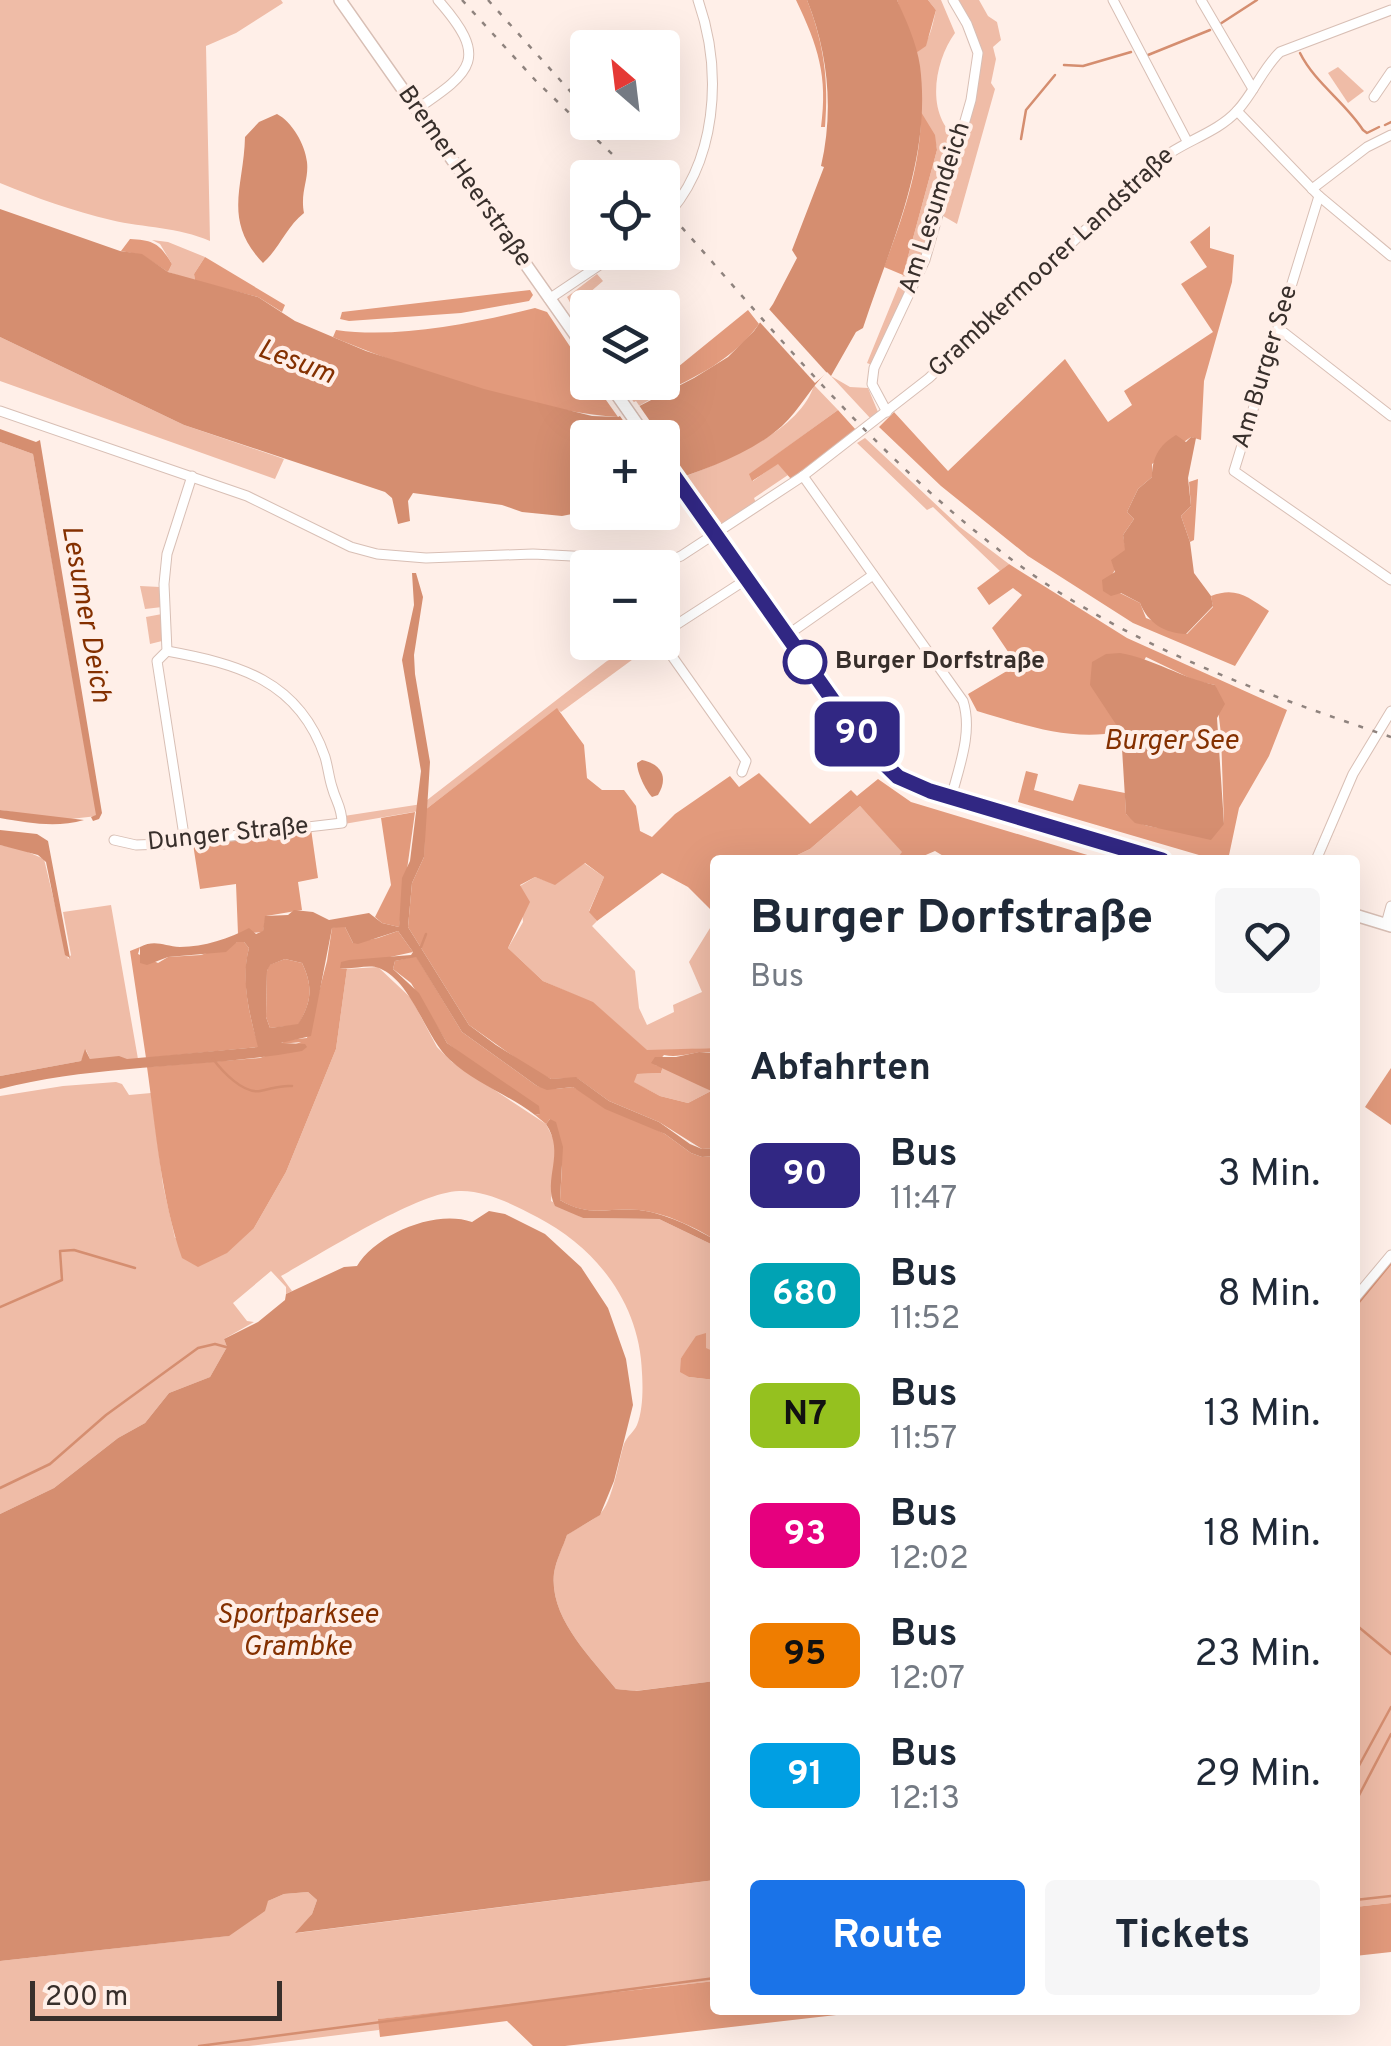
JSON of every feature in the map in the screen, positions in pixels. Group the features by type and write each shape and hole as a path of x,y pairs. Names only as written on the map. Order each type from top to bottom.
{"main road":[{"name":"Bremer Heerstraße","path":"340,0 570,329"},
{"path":"680,483 874,757 898,777 951,798 1145,855"},
{"path":"1360,917 1388,925"}],"street":[{"path":"417,108 459,80 468,65 462,32 438,0"},
{"path":"680,196 693,179 708,129 711,59 698,0"},
{"name":"Am Lesumdeich","path":"887,412 872,384 874,368 924,260 957,153 977,68 973,38 953,0"},
{"path":"1113,0 1187,141"},
{"path":"1200,0 1252,88"},
{"name":"Grambkermoorer Landstraße","path":"680,556 803,476 887,412 980,333 1156,163 1237,112 1280,52 1391,10"},
{"path":"1374,97 1391,72"},
{"path":"1237,112 1316,192 1391,256"},
{"path":"1316,192 1367,147 1391,135"},
{"name":"Am Burger See","path":"1316,192 1234,471 1391,580"},
{"path":"548,298 591,270"},
{"path":"1278,328 1391,416"},
{"path":"0,411 246,496 351,548 394,557 533,554 570,557"},
{"path":"185,842 157,661 167,650 167,554 192,476"},
{"path":"803,476 963,700 967,728 951,798"},
{"path":"786,636 873,575"},
{"path":"680,622 747,579"},
{"name":"Dunger Straße","path":"114,840 136,845 185,842 342,823 342,804 332,792 319,743 292,702 265,680 240,667 167,650"},
{"path":"675,660 746,761 742,772"},
{"path":"1318,855 1353,774 1391,712"},
{"path":"1388,925 1391,906"},
{"path":"1360,1292 1391,1255"}],"shaded area":[{"path":"0,0 281,0 283,3 236,33 206,46 210,241 97,216 0,183"},
{"path":"796,0 807,0 818,32 826,78 825,127 821,127 823,92 819,62"},
{"path":"897,0 928,0 936,10 926,46 916,53"},
{"path":"928,0 941,0 955,33 941,60 936,91 942,120 951,133 963,142 980,70 975,38 957,0 979,0 988,16 997,22 1001,40 993,47 996,59 991,83 995,89 957,224 938,213 872,365 867,363 903,275 937,150 921,112 916,53 932,28 936,10"},
{"path":"1338,67 1364,91 1348,103 1328,73"},
{"path":"921,112 935,135 937,150 903,275 884,267 914,172"},
{"path":"1210,226 1210,248 1234,255 1232,282 1204,381 1201,440 1191,437 1152,464 1152,477 1138,489 1127,512 1134,519 1123,535 1126,550 1112,575 1120,593 1140,603 1146,618 1187,634 1213,607 1211,596 1220,593 1242,594 1269,611 1235,666 1133,623 1028,556 941,486 879,427 894,412 948,471 1065,359 1108,422 1132,405 1124,391 1213,332 1181,284 1207,267 1190,242"},
{"path":"130,239 151,242 160,248 172,264 168,272 142,255 121,251"},
{"path":"152,240 205,257 194,274 195,281 168,272 172,264 160,244"},
{"path":"205,257 285,305 282,312 258,297 195,281 194,274"},
{"path":"597,274 603,281 592,290 576,290"},
{"path":"530,290 533,295 529,301 461,313 340,319 342,312"},
{"path":"535,308 547,312 570,346 570,400 606,400 618,417 549,407 473,388 333,337 336,330 410,331"},
{"path":"748,310 759,324 726,357 680,384 680,365"},
{"path":"0,337 184,425 284,459 275,479 0,381"},
{"path":"831,376 850,387 868,388 878,412 871,419"},
{"path":"814,385 838,410 750,474 753,481 778,463 788,475 754,498 756,503 722,524 686,476 741,452 778,430 806,401"},
{"path":"838,410 856,430 791,479 778,464 752,481 749,474"},
{"path":"865,438 960,527 1009,564 1000,571 933,507 927,510 857,443"},
{"path":"0,442 33,454 97,816 62,820 0,810"},
{"path":"1198,479 1194,540 1190,542 1181,516 1191,506 1189,482"},
{"path":"1009,564 1127,638 1287,710 1269,756 1239,808 1229,855 1199,855 1018,802 1026,771 1038,774 1034,790 1073,801 1079,784 1125,793 1126,814 1147,826 1224,824 1215,685 1196,681 1146,657 1112,716 1121,732 1083,735 1048,730 977,711 968,694 1017,665 992,628 1022,595 1013,588 989,605 977,588"},
{"path":"140,586 160,587 162,607 145,609"},
{"path":"162,614 162,641 150,644 146,617"},
{"path":"632,660 561,712 557,709 425,810 344,824 344,816 422,804 607,661"},
{"path":"557,708 584,745 587,778 602,790 624,790 636,806 640,831 652,837 675,814 730,776 739,787 759,773 810,824 851,790 857,796 878,779 911,802 1087,855 942,855 935,851 900,855 902,852 860,806 810,849 797,855 710,855 710,909 688,887 662,873 597,921 589,912 604,877 585,863 555,885 535,877 520,885 530,902 508,948 543,981 593,1002 647,1050 710,1048 710,1053 664,1055 655,1065 663,1066 661,1073 637,1074 634,1082 660,1096 688,1103 710,1092 710,1148 702,1149 659,1122 609,1101 577,1078 551,1079 534,1071 469,1025 408,927 412,883 424,857 425,810"},
{"path":"860,806 903,852 797,855 810,849"},
{"path":"415,812 399,927 375,917 391,885 381,818"},
{"path":"311,829 318,878 298,882 302,910 266,916 263,932 238,934 236,884 200,889 193,844"},
{"path":"0,845 44,859 68,959 71,955 63,912 111,905 138,1059 90,1059 86,1050 81,1061 0,1076"},
{"path":"584,863 604,877 589,911 597,921 592,926 635,971 639,1008 647,1025 674,1012 673,1005 702,992 689,962 710,928 710,1048 647,1051 593,1003 543,981 508,948 523,922 520,886 535,877 555,884"},
{"path":"345,927 353,943 398,931 413,952 340,968 347,969 336,1049 286,1172 254,1228 227,1253 198,1267 182,1258 175,1235 160,1164 147,1067 260,1058 301,1042 281,1044 286,1040 307,1038 332,928"},
{"path":"244,942 249,948 247,998 259,1047 146,1058 130,951 140,947 138,954 158,963 168,957 201,955"},
{"path":"416,956 462,1032 537,1086 573,1087 665,1134 691,1153 710,1156 710,1237 659,1214 580,1209 560,1200 562,1167 550,1119 546,1124 535,1115 540,1114 447,1043 411,983 393,969 395,961"},
{"path":"285,959 302,963 308,979 308,1001 298,1025 270,1028 266,1017 267,971 269,965"},
{"path":"378,967 411,998 437,1047 452,1062 546,1124 556,1144 551,1201 583,1218 659,1219 710,1244 710,1350 692,1344 681,1358 689,1377 710,1379 710,1682 635,1691 616,1689 565,1621 554,1590 556,1563 567,1535 599,1515 608,1501 624,1444 640,1413 639,1348 624,1301 596,1262 559,1230 537,1217 479,1193 441,1194 370,1226 281,1276 292,1291 286,1294 286,1287 271,1271 233,1303 247,1321 254,1322 224,1339 227,1347 210,1377 169,1393 145,1423 118,1438 54,1488 0,1514 0,1096 116,1082 129,1095 151,1093 163,1185 175,1238 254,1228 286,1172 336,1049 347,969"},
{"path":"663,1066 710,1092 688,1103 660,1096 633,1082 636,1074 661,1073"},
{"path":"1391,1068 1391,1125 1365,1107"},
{"path":"1391,1261 1391,1903 1360,1906 1360,1299"},
{"path":"706,1333 710,1379 680,1372 681,1358 696,1336"},
{"path":"710,1881 710,1982 379,2019 379,2030 249,2046 0,2046 0,1961 228,1936 268,1901 284,1894 308,1892 317,1900 297,1933"},
{"path":"1391,1903 1391,1952 1360,1955 1360,1906"},
{"path":"710,1982 710,2015 836,2015 565,2046 533,2046 507,2021 380,2037 378,2019"}],"water":[{"name":"Lesum","path":"807,0 897,0 920,66 922,100 915,167 863,328 856,332 831,376 827,372 782,426 725,461 680,478 680,420 570,420 570,514 522,512 502,505 413,493 408,501 410,521 398,524 392,498 385,492 184,425 0,337 0,209 120,251 142,254 168,272 258,297 295,321 366,351 484,389 592,416 618,417 651,400 680,400 680,385 728,357 754,331 797,258 792,250 824,167 821,166 827,82"},
{"path":"277,114 293,128 306,155 304,213 263,263 243,232 239,188 245,137 259,122"},
{"path":"0,429 40,440 102,813 93,821 91,817 96,815 33,454 0,442"},
{"path":"1176,435 1186,442 1196,438 1188,478 1191,506 1181,516 1194,573 1211,596 1213,606 1186,634 1158,626 1140,603 1121,593 1111,596 1103,591 1102,580 1115,572 1111,560 1125,550 1123,535 1134,519 1127,512 1138,489 1152,477 1161,448"},
{"path":"412,573 416,573 423,597 415,674 430,762 424,857 412,883 408,927 469,1025 551,1079 576,1077 609,1101 659,1122 690,1144 710,1148 710,1156 691,1153 665,1134 605,1109 573,1087 547,1090 537,1086 462,1032 416,957 395,961 393,969 419,993 447,1043 539,1106 540,1114 535,1115 460,1068 441,1050 410,997 391,975 375,967 340,968 341,962 349,960 411,955 413,952 398,931 358,944 353,943 345,927 332,928 311,1036 281,1043 305,1044 307,1047 302,1051 74,1075 0,1089 0,1076 81,1061 85,1049 90,1059 127,1059 258,1047 247,998 249,948 244,942 237,942 226,952 168,957 147,965 140,963 140,947 155,943 198,945 249,928 256,934 263,931 265,916 288,915 294,910 313,912 329,920 369,913 382,923 399,927 402,878 410,861 421,771 402,660 414,605","holes":["285,959 302,963 308,979 308,1001 298,1024 270,1028 266,1017 270,965"]},
{"name":"Burger See","path":"1120,653 1215,685 1225,704 1217,718 1224,824 1211,840 1135,823 1126,814 1121,732 1090,685 1092,662 1106,654"},
{"path":"642,760 661,772 663,782 658,795 652,797 642,781 637,763"},
{"path":"0,810 84,820 32,823 0,818"},
{"path":"0,830 37,834 48,841 70,958 65,955 46,862 38,855 0,845"},
{"path":"710,1053 710,1091 651,1063 655,1057"},
{"path":"550,1119 556,1122 563,1147 560,1200 581,1209 659,1214 710,1237 710,1244 659,1219 583,1218 555,1206 551,1186 554,1146 546,1124"},
{"name":"Sportparksee Grambke","path":"489,1211 505,1214 545,1234 581,1267 608,1308 626,1359 633,1405 614,1481 600,1515 567,1535 555,1568 554,1590 574,1636 616,1689 636,1691 710,1682 710,1881 295,1933 312,1914 317,1900 308,1892 284,1894 268,1901 265,1911 229,1936 0,1961 0,1514 54,1488 118,1438 145,1423 169,1393 210,1377 227,1347 224,1339 258,1322 285,1300 286,1294 344,1267 357,1266 378,1244 407,1228 441,1219 472,1222"}],"pier":[{"path":"768,308 827,373 815,383 757,319"},
{"path":"636,401 649,420 623,420 617,412"}],"waterway":[{"path":"1220,24 1257,0"},
{"path":"1148,55 1210,30"},
{"path":"1064,65 1083,66 1131,52"},
{"path":"1300,53 1363,130 1367,133 1379,127"},
{"path":"1021,139 1026,110 1055,75"},
{"path":"1385,125 1391,122"},
{"path":"421,947 426,934"},
{"path":"213,1059 247,1089 292,1086"},
{"path":"0,1307 62,1280 60,1251 74,1250 135,1268"},
{"path":"1360,1301 1391,1263"},
{"path":"0,1488 50,1464 106,1415 198,1348 215,1344 226,1347"},
{"path":"1360,1628 1391,1654"},
{"path":"1360,1764 1391,1707"},
{"path":"1360,1793 1391,1734"},
{"path":"1360,1899 1391,1896"},
{"path":"199,2046 710,1979"}],"railway":[{"path":"462,0 536,81 618,160"},
{"path":"488,0 570,91"},
{"path":"680,225 879,444 926,489 1026,570 1068,598 1157,646 1249,686 1391,737"}],"bus line":[{"name":"90","path":"680,485 863,743 898,777 951,798 1145,855"}],"place":[{"name":"Burger Dorfstraße","path":"805,662"}],"water label":[{"name":"Lesumer Deich","path":"85,614"}]}
